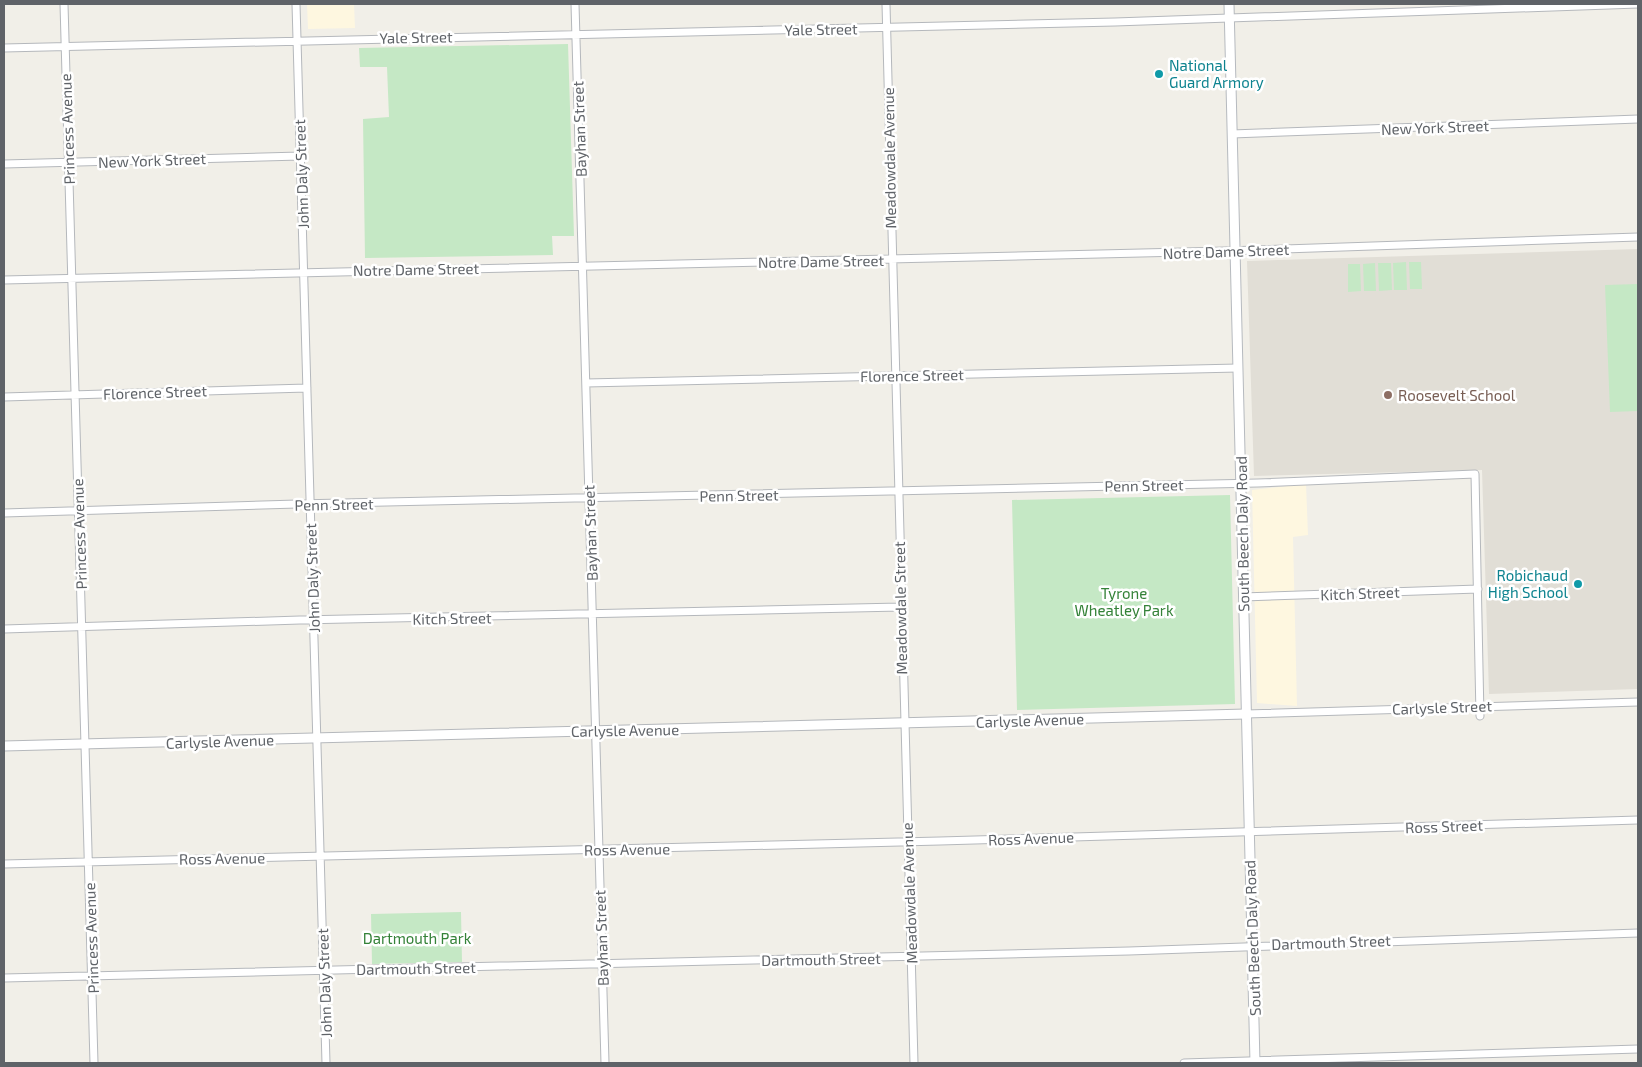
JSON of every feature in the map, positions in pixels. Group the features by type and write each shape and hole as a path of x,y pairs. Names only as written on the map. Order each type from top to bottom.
{"street":[{"name":"Princess Avenue","path":"64,4 94,1063"},
{"name":"John Daly Street","path":"296,4 326,1063"},
{"name":"Bayhan Street","path":"575,4 605,1063"},
{"name":"Meadowdale Avenue","path":"886,4 897,492"},
{"name":"South Beech Daly Road","path":"1229,4 1255,1062"},
{"name":"Yale Street","path":"4,48 1229,18 1638,4"},
{"name":"New York Street","path":"1232,134 1638,120"},
{"name":"New York Street","path":"4,164 300,156"},
{"name":"Notre Dame Street","path":"4,280 1235,251 1638,237"},
{"name":"Florence Street","path":"586,383 1238,368"},
{"name":"Florence Street","path":"4,397 307,388"},
{"name":"Penn Street","path":"4,513 1240,483 1475,474 1478,589"},
{"name":"Meadowdale Street","path":"897,492 903,724"},
{"name":"Kitch Street","path":"1243,597 1478,589"},
{"path":"1478,589 1480,716"},
{"name":"Kitch Street","path":"4,630 314,620 900,608"},
{"name":"Carlysle Street","path":"1246,714 1638,702"},
{"name":"Carlysle Avenue","path":"4,746 1246,714"},
{"name":"Meadowdale Avenue","path":"903,724 914,1063"},
{"name":"Ross Street","path":"1249,832 1482,822 1638,820"},
{"name":"Ross Avenue","path":"4,864 1249,832"},
{"name":"Dartmouth Street","path":"4,978 911,956 1638,933"},
{"path":"1184,1063 1638,1049"}],"shaded area":[{"path":"307,4 354,4 355,28 308,29"},
{"path":"1638,249 1638,689 1489,694 1482,470 1254,476 1247,261"},
{"path":"1306,484 1308,535 1293,537 1297,706 1257,703 1252,490"}],"green space":[{"path":"568,44 574,236 552,236 553,255 365,258 363,119 389,117 387,67 360,67 359,48"},
{"path":"1406,262 1407,290 1394,290 1393,263"},
{"path":"1409,262 1421,262 1422,289 1410,289"},
{"path":"1375,263 1376,291 1364,291 1363,264"},
{"path":"1378,263 1391,263 1392,290 1379,291"},
{"path":"1348,264 1360,264 1361,291 1348,292"},
{"path":"1638,284 1638,411 1610,412 1605,285"},
{"name":"Tyrone Wheatley Park","path":"1230,495 1235,704 1017,710 1012,500"},
{"name":"Dartmouth Park","path":"461,912 462,962 372,964 371,914"}],"place":[{"name":"National Guard Armory","path":"1159,74"},
{"name":"Roosevelt School","path":"1388,395"},
{"name":"Robichaud High School","path":"1578,584"}]}
